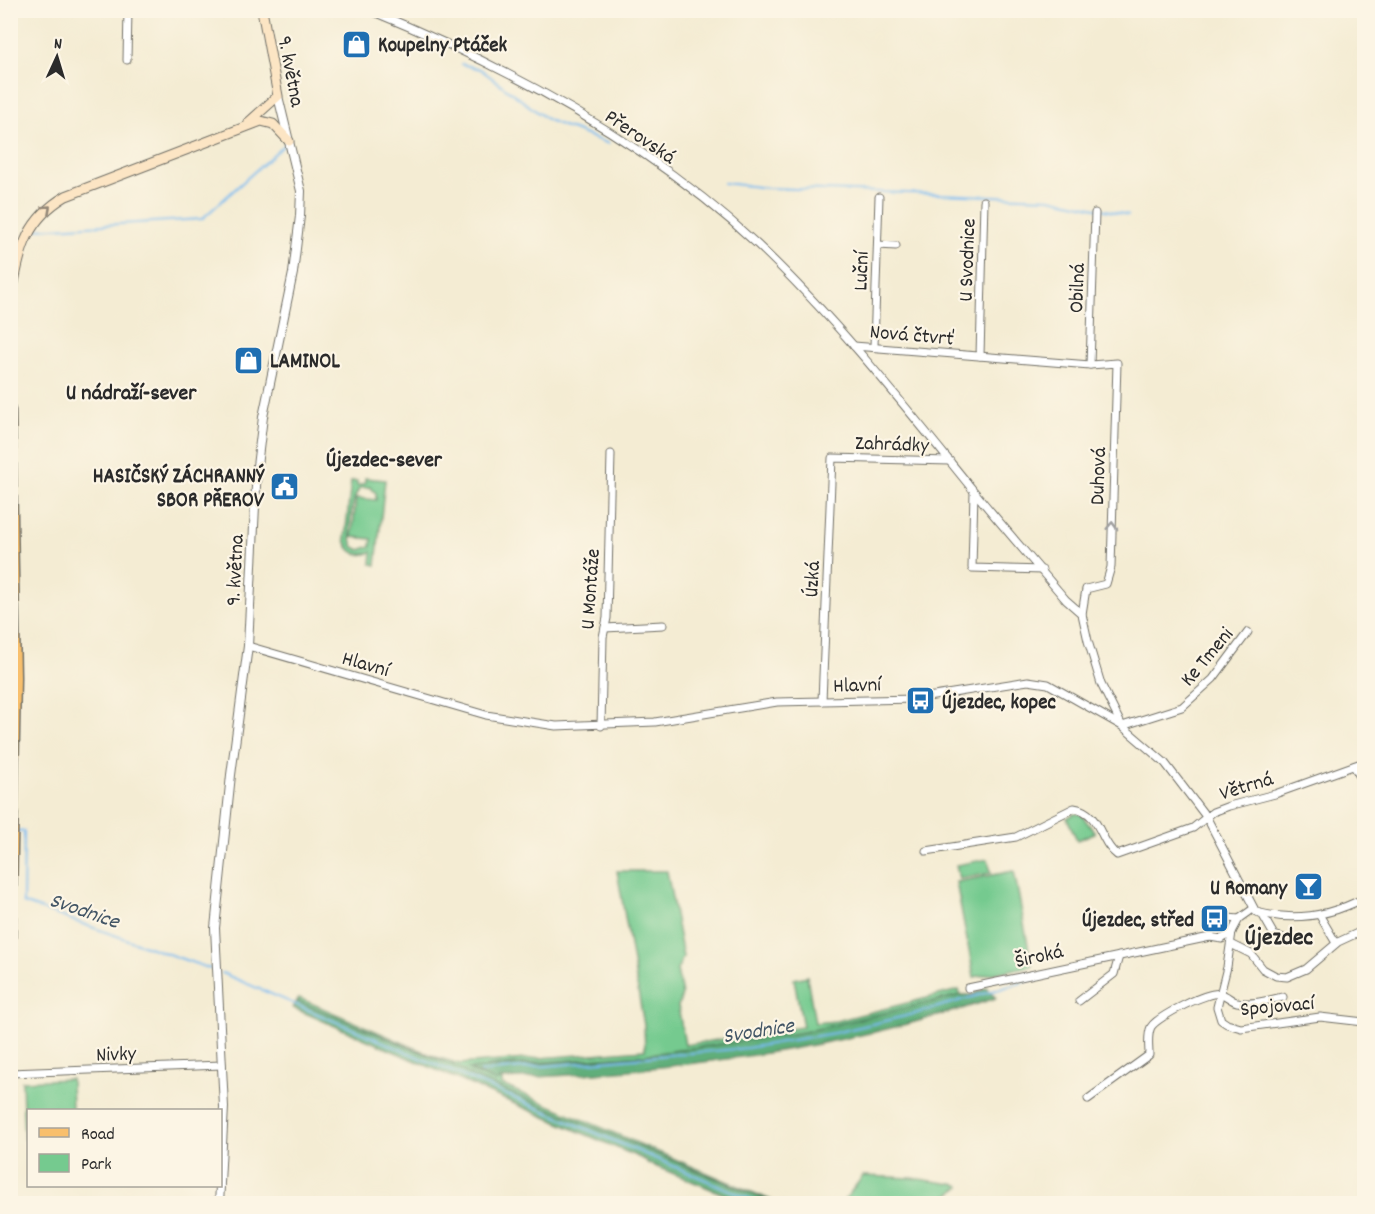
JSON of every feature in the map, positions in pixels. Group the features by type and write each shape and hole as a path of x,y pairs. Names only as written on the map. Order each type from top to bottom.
{"main road":[{"name":"9. května","path":"262,10 278,96"},
{"path":"233,133 278,96"},
{"path":"10,301 24,241 38,219 55,203 94,184 265,121 277,127 289,141"},
{"path":"10,410 15,677 10,962"}],"street":[{"path":"127,60 128,10"},
{"name":"Přerovská","path":"369,10 469,52 627,145 672,177 756,244 806,292 854,346"},
{"name":"9. května","path":"222,1154 224,1124 215,928 231,775 248,646 257,466 262,424 293,273 300,216 301,191 278,96"},
{"name":"Luční","path":"874,346 879,197"},
{"name":"U Svodnice","path":"980,356 984,201"},
{"name":"Obilná","path":"1090,365 1095,213"},
{"path":"878,245 896,246"},
{"name":"Nová čtvrť","path":"854,346 1090,365 1117,363 1118,368"},
{"name":"Nová čtvrť","path":"854,346 974,492 1082,614 1101,684 1122,726"},
{"name":"Duhová","path":"1082,614 1086,589 1106,584 1111,562 1118,368"},
{"name":"U Montáže","path":"601,726 611,454"},
{"name":"Zahrádky","path":"832,458 950,461"},
{"name":"Úzká","path":"822,701 832,458"},
{"path":"974,492 972,568 1042,570"},
{"path":"605,628 663,625"},
{"name":"Ke Tmeni","path":"1122,726 1182,707 1213,680 1248,633"},
{"name":"Hlavní","path":"248,646 486,715 556,726 601,726 655,722 777,702 915,699 1018,682 1039,681 1056,687 1122,726 1165,763 1207,818 1253,909"},
{"name":"Větrná","path":"926,851 1016,837 1074,808 1088,813 1094,819 1112,852 1117,855 1193,828 1213,812 1275,794 1365,762"},
{"path":"1354,766 1365,784"},
{"path":"1232,932 1239,919 1253,909 1262,914 1320,916 1365,898"},
{"path":"1262,914 1274,934 1284,938"},
{"path":"1320,916 1336,943"},
{"path":"1210,937 1214,924 1219,920 1239,919"},
{"path":"1231,944 1251,954 1263,969 1276,976 1287,976 1306,969 1336,943 1365,930"},
{"name":"Široká","path":"968,988 1210,937 1222,939 1232,932"},
{"name":"Spojovací","path":"1232,932 1217,1007 1221,1020 1241,1028 1320,1017 1365,1022"},
{"path":"1079,1000 1114,974 1119,956"},
{"name":"Spojovací","path":"1088,1100 1149,1055 1149,1033 1152,1025 1201,997 1220,993 1238,1002 1255,1003 1283,997"},
{"name":"Nivky","path":"10,1073 222,1065"},
{"name":"9. května","path":"219,1203 220,1187"}],"green space":[{"path":"365,478 385,480 376,565 371,564 372,552 355,553 346,544 345,539 351,481 357,481 357,486 365,483","holes":["370,487 376,493 376,500 356,498 352,537 372,539 371,546 360,550 354,547 351,535 354,500 360,488"]},
{"path":"1074,814 1081,814 1095,833 1077,840 1067,818"},
{"path":"988,859 991,873 959,879 956,865"},
{"path":"617,871 667,871 683,957 677,970 682,995 678,1006 685,1045 803,1027 794,979 807,976 815,1023 836,1021 959,990 960,995 804,1032 645,1055 489,1066 471,1072 496,1082 502,1079 502,1085 780,1204 297,1001 299,998 436,1057 460,1064 645,1050 644,1025"},
{"path":"1014,871 1032,966 974,977 956,882"},
{"path":"986,988 996,998 875,1032 752,1055 690,1064 502,1079 496,1082 468,1069 645,1055 804,1032 960,995 972,995"},
{"path":"297,1001 774,1203 745,1203 647,1163 647,1161 293,1008"},
{"path":"71,1079 72,1109 27,1109 27,1139 24,1139 22,1081"},
{"path":"863,1176 912,1178 960,1187 937,1203 842,1203"}],"waterway":[{"path":"461,64 480,69 548,120 609,144"},
{"path":"36,229 202,219 284,145"},
{"path":"724,183 768,188 1050,198 1128,215"},
{"name":"Svodnice","path":"17,832 24,831 23,903 211,969"},
{"path":"222,973 762,1204"},
{"name":"Svodnice","path":"481,1072 747,1048 834,1033 914,1014 1034,979"}],"place":[{"name":"Koupelny Ptáček","path":"357,44"},
{"name":"LAMINOL","path":"249,360"},
{"name":"HASIČSKÝ ZÁCHRANNÝ SBOR PŘEROV","path":"285,487"},
{"name":"Újezdec, kopec","path":"921,701"},
{"name":"U Romany","path":"1308,887"},
{"name":"Újezdec, střed","path":"1215,919"}],"district":[{"name":"U nádraží-sever","path":"131,391"},
{"name":"Újezdec-sever","path":"384,458"},
{"name":"Újezdec","path":"1279,936"}]}
